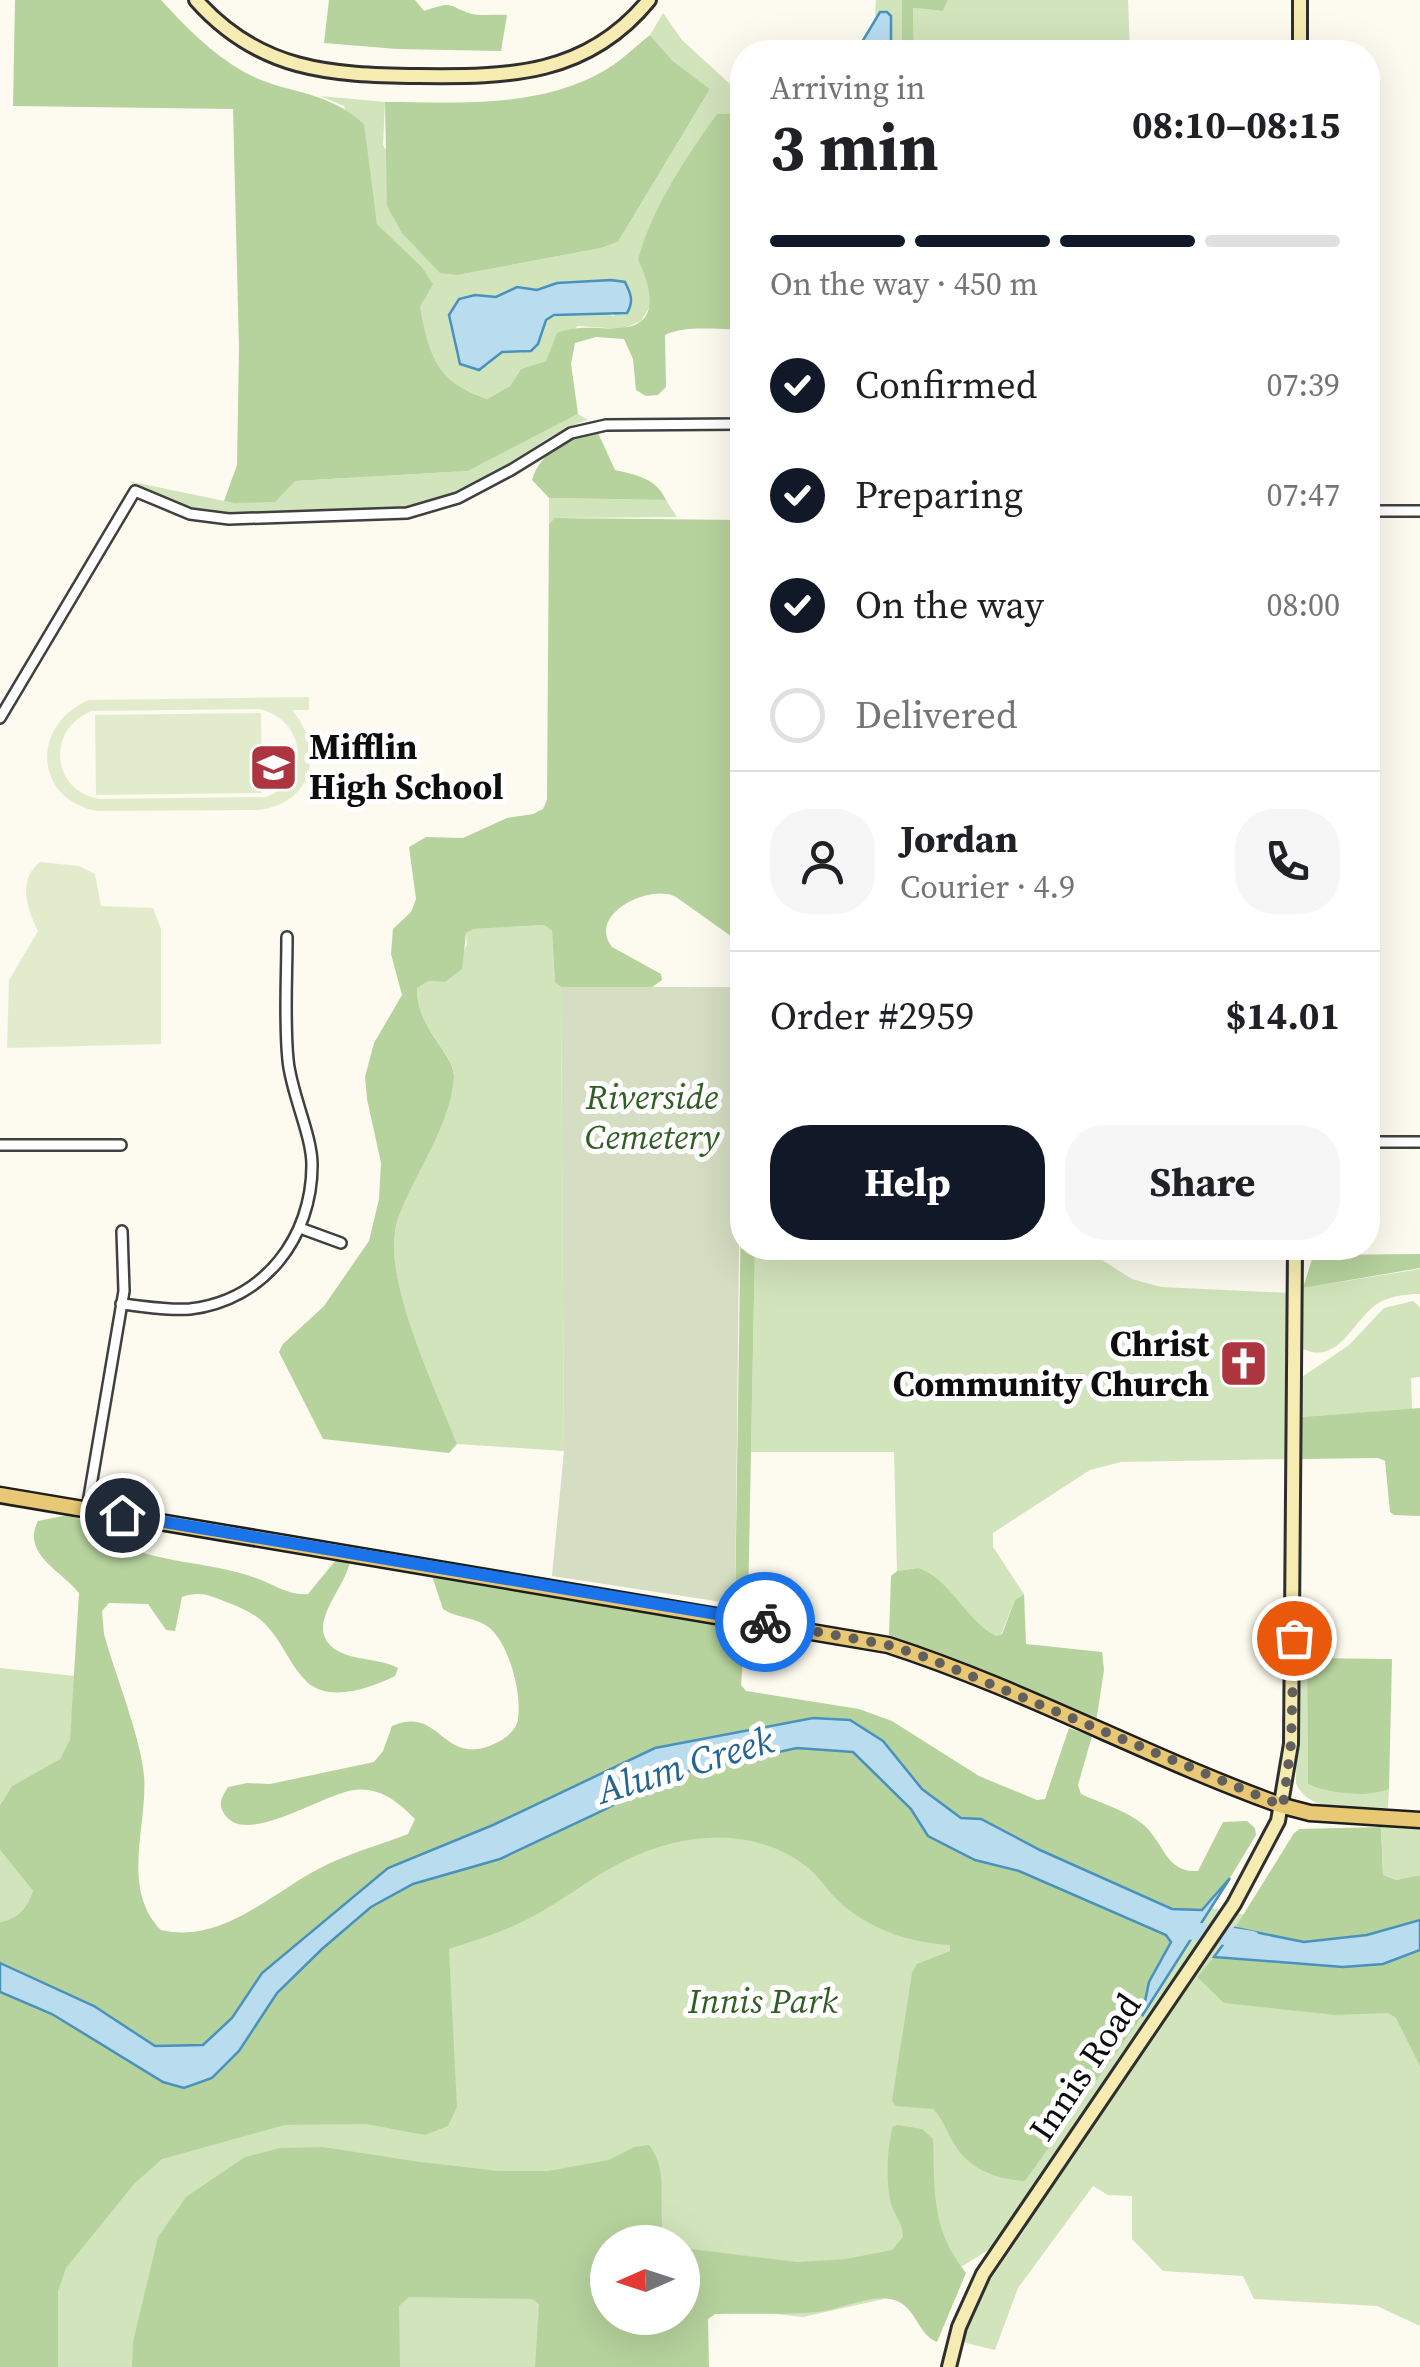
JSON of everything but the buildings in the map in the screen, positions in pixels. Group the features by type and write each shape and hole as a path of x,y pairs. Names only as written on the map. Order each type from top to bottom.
{"main road":[{"path":"196,0 238,38 306,68 360,76 485,77 544,69 570,60 618,32 648,0"},
{"path":"1300,0 1300,40"},
{"name":"Innis Road","path":"948,2367 959,2328 982,2274 1255,1869 1283,1806 1291,1744 1294,1642 1295,1260"},
{"path":"0,1495 888,1645 960,1670 1283,1806 1310,1813 1420,1820"}],"street":[{"path":"0,718 135,491 190,514 230,519 407,513 458,498 571,433 606,425 730,424"},
{"path":"1380,512 1420,511"},
{"path":"122,1304 188,1309 225,1300 254,1284 293,1245 308,1208 312,1162 288,1060 287,937"},
{"path":"1380,1142 1420,1142"},
{"path":"0,1145 122,1145"},
{"path":"300,1228 341,1243"},
{"path":"87,1509 122,1304 122,1231"}],"green space":[{"path":"15,0 161,0 232,65 349,112 364,124 377,224 422,267 433,284 420,307 432,353 456,384 487,399 510,386 521,369 546,361 557,333 582,328 620,328 643,320 650,302 638,260 644,240 661,202 717,114 730,113 730,329 682,330 665,335 666,387 658,395 646,396 636,390 633,359 624,339 596,337 575,343 571,364 578,414 468,471 295,481 275,502 224,501 237,465 239,349 233,109 13,106"},
{"path":"329,0 415,0 424,11 450,5 472,14 507,15 501,51 324,43"},
{"path":"876,0 902,0 902,40 891,40 891,16 880,12 875,17"},
{"path":"902,0 948,0 943,11 913,8 914,40 902,40"},
{"path":"948,0 1128,0 1130,40 914,40 913,8 943,11"},
{"path":"663,13 682,40 730,84 730,113 717,114 669,189 650,306 641,321 622,329 578,326 554,346 546,361 521,369 510,386 487,399 456,384 432,353 420,307 432,283 422,267 377,224 371,189 344,106 320,96 385,102 383,145 458,275 618,242 710,89 673,61 650,35","holes":["610,280 625,282 614,316 579,313 553,317 546,320 538,344 521,353 502,352 487,366 457,355 450,324 475,295 496,297 517,287 537,290 557,283"]},
{"path":"650,35 673,61 710,89 618,242 458,275 440,273 402,233 387,206 385,102 470,102 555,91 607,69"},
{"path":"578,414 588,420 556,433 469,488 438,499 375,511 211,513 186,509 128,481 234,503 295,481 468,471"},
{"path":"598,433 615,470 651,482 666,500 549,498 532,480 549,453 577,438"},
{"path":"549,498 666,500 677,517 556,518 549,524"},
{"path":"555,518 730,520 730,935 676,897 652,894 625,904 614,913 606,935 612,947 661,974 662,980 651,988 561,987 555,983 552,931 544,925 474,929 466,933 462,969 445,982 429,981 417,988 423,1016 453,1068 454,1077 447,1113 398,1219 394,1242 396,1270 412,1332 457,1444 449,1453 323,1439 279,1352 324,1306 369,1241 379,1199 381,1163 365,1077 374,1043 402,995 391,954 393,929 411,912 416,899 409,847 426,837 463,838 507,818 533,814 543,809 547,800 549,524"},
{"path":"309,697 309,710 292,710 308,741 308,772 292,797 277,806 258,810 97,811 76,804 61,792 51,777 47,760 57,726 70,711 89,700","holes":["259,709 275,715 294,737 297,765 281,789 266,797 99,799 83,793 63,772 60,758 67,731 77,719 92,711"]},
{"path":"261,713 262,793 96,795 95,715"},
{"path":"40,862 79,866 95,874 101,906 153,908 161,929 161,1044 7,1048 9,980 38,931 30,913 26,886"},
{"path":"544,925 552,931 555,983 561,987 564,1451 457,1444 412,1332 396,1270 394,1242 404,1203 447,1111 454,1077 453,1068 422,1016 417,988 429,981 445,982 467,945 466,933 474,929"},
{"name":"Riverside Cemetery","path":"561,987 730,987 730,1260 739,1260 735,1604 552,1576 564,1451"},
{"path":"1380,1254 1420,1254 1420,1268 1303,1288 1312,1260 1380,1260"},
{"path":"740,1260 755,1260 748,1606 735,1604"},
{"path":"755,1260 1102,1260 1132,1279 1161,1287 1290,1293 1287,1459 1121,1462 1090,1470 993,1533 993,1547 1024,1594 1015,1600 1001,1634 996,1636 983,1629 918,1568 897,1571 894,1452 751,1452"},
{"path":"1420,1269 1420,1294 1380,1302 1337,1346 1327,1351 1303,1349 1303,1288"},
{"path":"1413,1301 1420,1307 1420,1377 1411,1378 1412,1409 1302,1417 1302,1377 1349,1345 1384,1308"},
{"path":"1420,1408 1420,1516 1390,1512 1385,1461 1302,1459 1302,1417"},
{"path":"63,1516 84,1521 128,1548 238,1572 294,1593 308,1594 336,1560 346,1558 350,1561 347,1572 324,1620 327,1642 345,1654 398,1668 395,1676 374,1685 327,1692 307,1682 266,1625 237,1606 204,1595 182,1597 175,1631 166,1630 148,1604 109,1603 102,1611 104,1634 144,1775 139,1856 142,1895 161,1930 206,1930 228,1922 328,1864 408,1834 415,1819 388,1797 355,1790 268,1822 236,1823 221,1807 228,1787 270,1784 374,1762 383,1751 392,1726 409,1722 422,1723 465,1749 498,1742 513,1730 518,1719 518,1696 508,1655 487,1626 443,1609 432,1576 436,1575 746,1620 741,1685 746,1691 859,1709 892,1721 979,1776 1037,1800 1045,1799 1069,1728 1092,1736 1078,1785 1081,1794 1140,1822 1179,1868 1198,1871 1223,1822 1247,1821 1256,1835 1230,1878 1202,1910 1172,1909 981,1819 961,1818 922,1789 883,1741 813,1718 655,1748 493,1825 388,1868 262,1973 232,2019 203,2045 155,2046 94,2006 0,1963 0,1922 21,1912 33,1891 0,1850 0,1805 12,1786 60,1759 70,1739 79,1593 39,1552 34,1533 38,1521"},
{"path":"918,1568 939,1581 975,1620 996,1636 1002,1634 1015,1600 1024,1594 1026,1644 1102,1652 1104,1670 1096,1723 889,1635 891,1576 897,1571"},
{"path":"1297,1658 1307,1658 1308,1784 1348,1794 1389,1789 1388,1808 1335,1807 1302,1793 1296,1783"},
{"path":"1307,1658 1392,1659 1389,1789 1348,1794 1308,1784"},
{"path":"0,1668 75,1676 70,1739 60,1759 12,1786 0,1805"},
{"path":"797,1748 853,1752 911,1809 928,1836 975,1860 1019,1871 1171,1941 1149,1982 1142,2016 1025,2181 976,2167 960,2153 933,2109 895,2106 892,2101 912,1973 917,1964 950,1951 950,1945 922,1942 868,1922 839,1902 807,1867 765,1845 742,1839 695,1839 626,1860 528,1919 449,1949 457,2107 448,2126 425,2135 366,2124 285,2125 162,2159 134,2184 66,2268 58,2291 58,2367 0,2367 0,1992 52,2014 163,2082 184,2088 213,2078 277,1993 371,1907 413,1884 500,1859 667,1776"},
{"name":"Innis Park","path":"563,1804 1160,1898 1293,1924 1420,1891 1420,2326 1377,2306 1254,2299 1243,2276 1163,2271 1132,2239 1132,2196 1108,2195 1093,2186 1018,2288 995,2350 966,2343 962,2335 972,2307 1027,2226 924,2290 803,2317 703,2306 704,2367 0,2367 0,1982 70,2018"},
{"path":"1420,1826 1420,1875 1396,1880 1383,1875 1381,1827"},
{"path":"1381,1827 1383,1875 1396,1880 1420,1875 1420,1920 1367,1935 1304,1942 1235,1928 1294,1833 1300,1829"},
{"path":"0,1850 33,1891 21,1912 0,1922"},
{"path":"1420,1950 1420,2066 1396,2018 1388,2013 1335,2015 1224,2003 1197,1977 1214,1957 1343,1967 1383,1964"},
{"path":"893,2126 922,2129 933,2139 937,2210 946,2241 966,2273 937,2342 901,2303 885,2298 817,2312 715,2314 708,2319 709,2367 535,2367 539,2304 532,2299 409,2297 399,2306 400,2367 132,2367 133,2342 158,2237 186,2197 245,2157 280,2148 323,2147 499,2171 548,2171 609,2160 634,2147 649,2145 661,2177 662,2225 590,2225 590,2335 700,2335 700,2250 797,2262 846,2259 892,2250 903,2237 888,2182"}],"water":[{"path":"880,12 887,12 891,16 891,40 863,40"},
{"path":"625,282 627,286 631,301 627,313 554,315 546,320 538,344 531,351 502,352 479,370 460,364 449,315 459,299 475,295 496,297 517,287 537,290 557,283"},
{"path":"813,1718 850,1720 883,1741 922,1789 961,1818 981,1819 1172,1909 1202,1910 1230,1878 1142,2016 1149,1982 1171,1942 1166,1935 1019,1871 975,1860 928,1836 911,1809 853,1752 797,1748 667,1776 500,1859 413,1884 371,1907 277,1993 239,2051 212,2078 184,2088 163,2082 52,2014 0,1992 0,1963 94,2006 155,2046 203,2045 232,2018 262,1973 388,1868 493,1825 655,1748"},
{"path":"1420,1920 1420,1950 1383,1964 1343,1967 1214,1957 1235,1928 1304,1942 1367,1935"}],"waterway":[{"name":"Alum Creek","path":"1174,1928 1252,1940"}],"way so far":[{"path":"765,1622 888,1645 928,1658 1283,1806 1291,1744 1294,1638"}],"place":[{"name":"Mifflin High School","path":"274,767"},
{"name":"Christ Community Church","path":"1244,1364"}],"route":[{"path":"122,1515 765,1622"}]}
